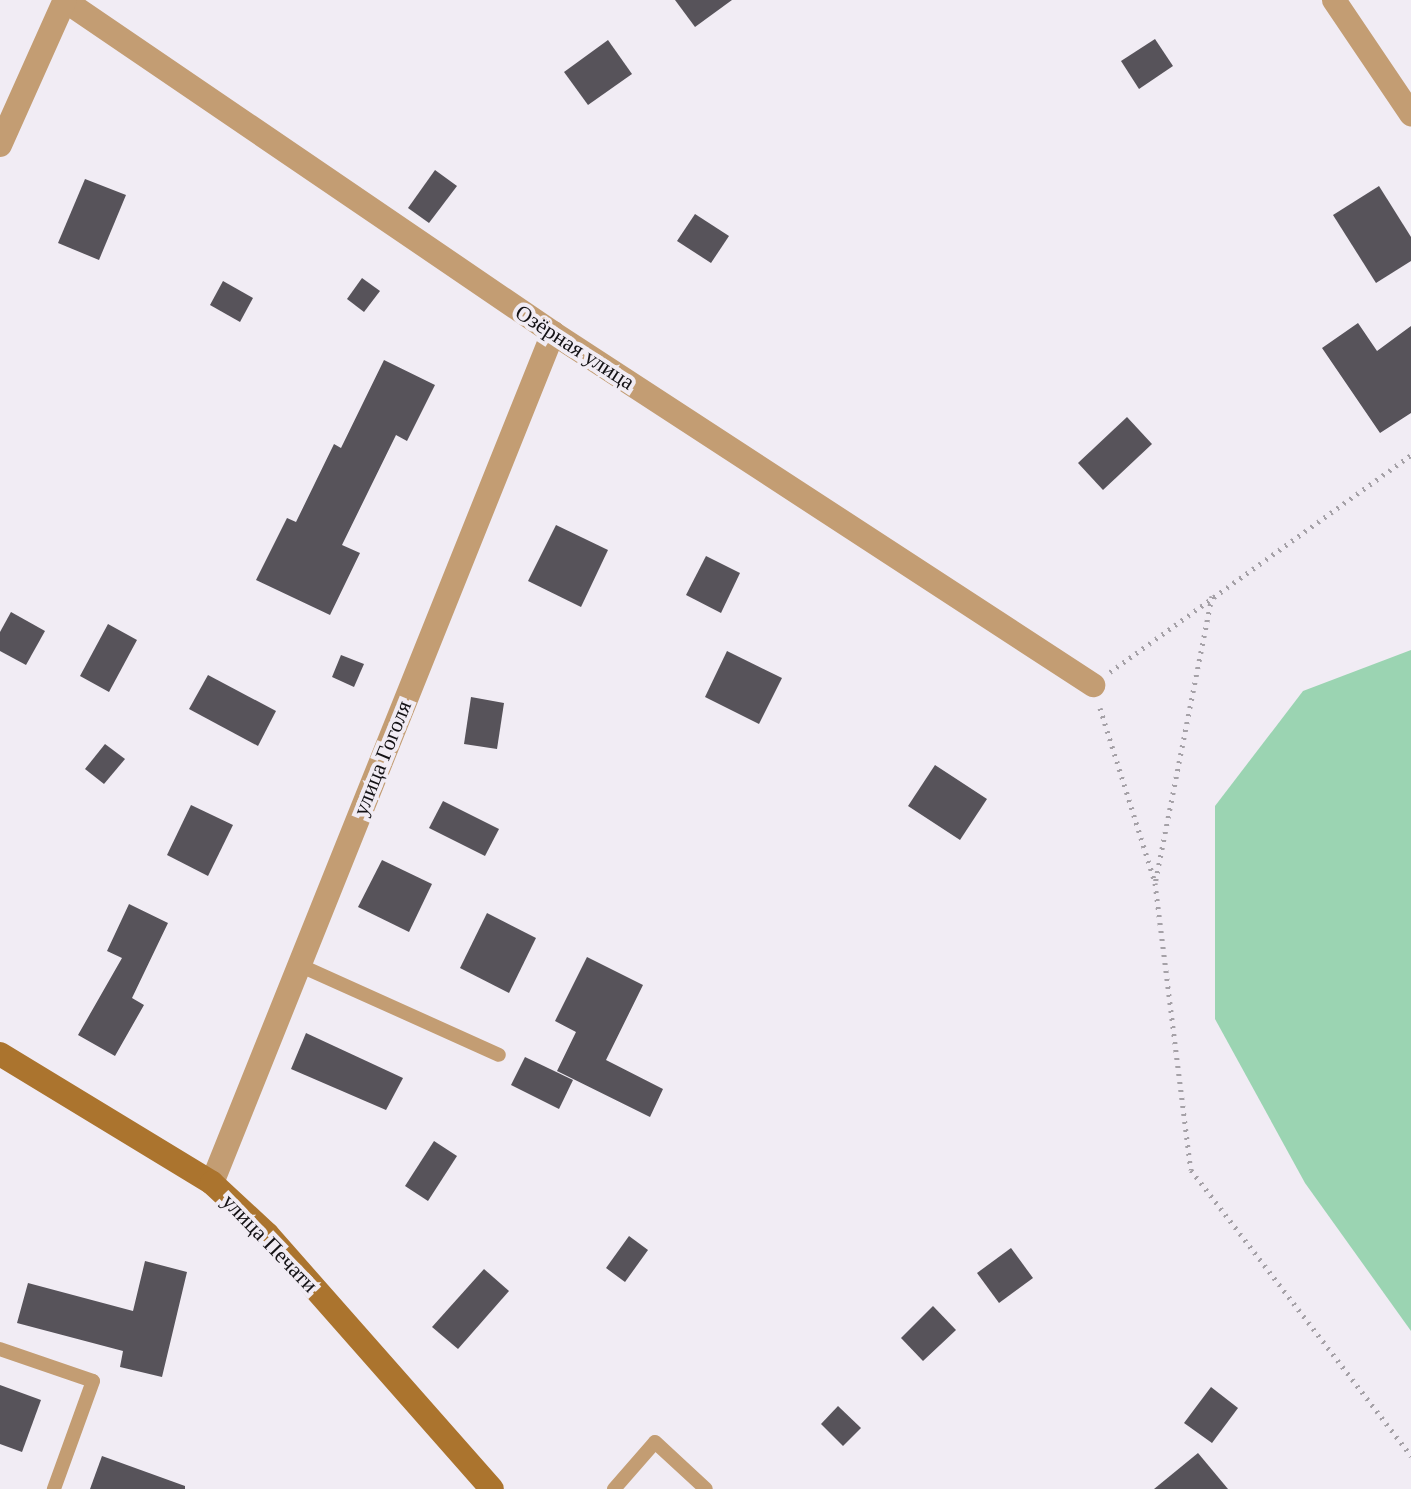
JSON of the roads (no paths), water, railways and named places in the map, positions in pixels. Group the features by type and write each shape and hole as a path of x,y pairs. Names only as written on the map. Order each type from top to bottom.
{"street":[{"path":"0,145 64,0"},
{"name":"Озёрная улица","path":"64,0 553,333 1093,685"},
{"path":"1334,0 1411,114"},
{"name":"улица Гоголя","path":"212,1183 553,333"},
{"name":"улица Печати","path":"0,1054 212,1183 267,1234 492,1489"}],"lane":[{"path":"299,965 499,1055"},
{"path":"0,1349 93,1381 54,1489"},
{"path":"614,1489 655,1442 706,1489"}]}
